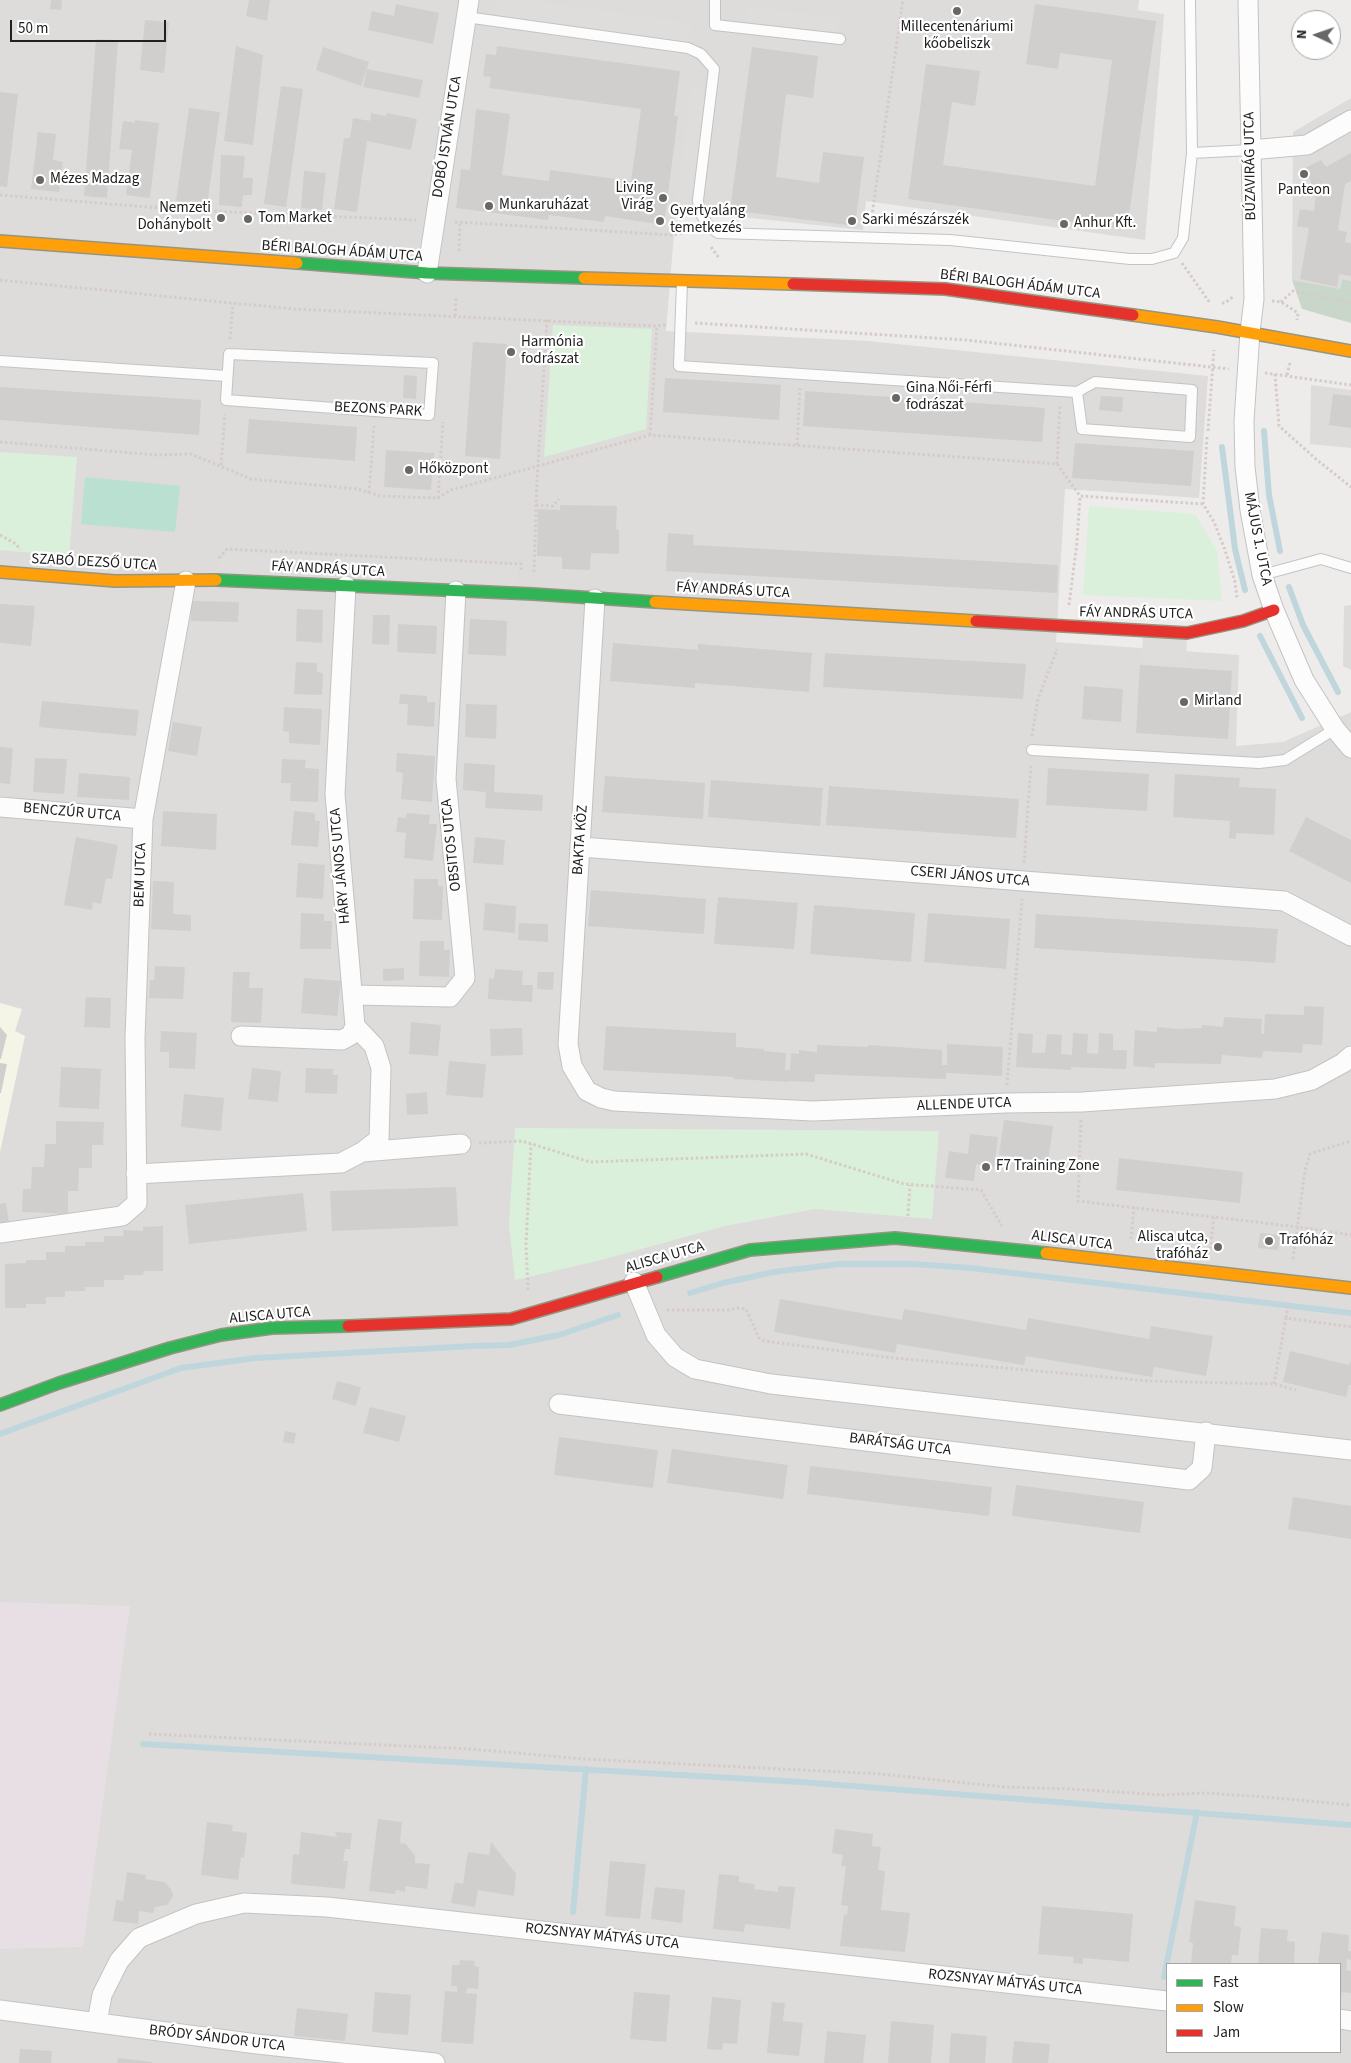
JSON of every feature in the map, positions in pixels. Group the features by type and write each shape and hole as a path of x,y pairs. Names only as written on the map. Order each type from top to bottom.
{"street":[{"name":"BÚZAVIRÁG UTCA","path":"1248,0 1254,298 1250,332"},
{"name":"DOBÓ ISTVÁN UTCA","path":"427,273 468,9"},
{"path":"1250,150 1307,145 1351,120"},
{"name":"BÉRI BALOGH ÁDÁM UTCA","path":"0,241 427,273 945,289 1250,332 1351,351"},
{"name":"MÁJUS 1. UTCA","path":"1250,332 1244,421 1245,467 1250,510 1262,575 1274,610 1304,680 1343,727 1351,748"},
{"name":"SZABÓ DEZSŐ UTCA","path":"0,572 115,581 186,580"},
{"name":"FÁY ANDRÁS UTCA","path":"186,580 711,604 1187,633 1243,621 1274,610"},
{"name":"BEM UTCA","path":"0,1232 122,1216 137,1203 135,1038 143,819 186,580"},
{"name":"HÁRY JÁNOS UTCA","path":"346,586 335,794 355,1026"},
{"name":"OBSITOS UTCA","path":"353,995 450,997 465,978 446,779 456,591"},
{"name":"BAKTA KÖZ","path":"578,1078 572,1066 568,1044 595,599"},
{"name":"BENCZÚR UTCA","path":"0,807 143,819"},
{"name":"CSERI JÁNOS UTCA","path":"581,847 1023,882 1232,895 1284,901 1351,936"},
{"path":"136,1174 341,1163 362,1152 379,1139 381,1068 374,1046 355,1026 351,1035 342,1040 241,1036"},
{"name":"ALLENDE UTCA","path":"578,1078 587,1091 601,1098 614,1101 813,1111 1006,1103 1082,1102 1275,1089 1312,1080 1343,1063 1351,1056"},
{"path":"362,1152 461,1144"},
{"name":"ALISCA UTCA","path":"0,1405 59,1383 170,1348 221,1335 272,1328 404,1325 511,1318 750,1250 894,1238 1015,1249 1351,1288"},
{"path":"634,1282 656,1335 676,1357 695,1369 771,1384 1351,1450"},
{"name":"BARÁTSÁG UTCA","path":"559,1404 1189,1480 1202,1468 1206,1432"},
{"name":"ROZSNYAY MÁTYÁS UTCA","path":"97,2023 102,1995 119,1961 139,1938 196,1914 244,1903 327,1907 1166,2001"},
{"name":"BRÓDY SÁNDOR UTCA","path":"0,2010 257,2044 435,2063"}],"lane":[{"path":"715,0 715,25 840,39"},
{"path":"468,9 688,48 701,54 714,69 698,200 700,214 708,226 718,233 869,236 950,240 1130,259 1152,259 1174,253 1183,238 1192,153 1190,0"},
{"path":"1192,153 1250,150"},
{"path":"682,281 679,366 1078,392 1095,382 1192,390 1190,437 1082,429 1078,392"},
{"path":"226,400 229,354"},
{"name":"BEZONS PARK","path":"226,400 429,415 433,362 229,354"},
{"path":"0,361 227,376"},
{"path":"1262,575 1321,559 1351,568"},
{"path":"1032,750 1259,763 1285,760 1343,727"}],"path":[{"path":"869,236 903,0"},
{"path":"0,195 184,210 460,222 672,235 699,231"},
{"path":"457,274 460,222"},
{"path":"709,244 719,258 728,258"},
{"path":"1174,253 1209,302"},
{"path":"1281,302 1294,291 1351,303"},
{"path":"1204,301 1225,303 1234,296 1254,298"},
{"path":"229,354 233,304"},
{"path":"533,579 547,320"},
{"path":"650,434 657,326"},
{"path":"797,445 800,374"},
{"path":"1275,374 1279,426 1351,487"},
{"path":"1006,1103 1033,727 1038,699 1051,662 1063,640 1077,542 1080,496 1057,464 1061,391"},
{"path":"221,465 226,400"},
{"path":"369,493 375,411"},
{"path":"429,415 444,416 438,498"},
{"path":"0,442 157,455 191,454 221,465 251,480 358,489 380,496 438,498 451,490 650,434 1057,464"},
{"path":"1080,496 1202,504 1214,522 1225,550 1235,582 1238,607 1243,621"},
{"path":"536,506 553,506 560,500"},
{"path":"1082,1102 1078,1201 1351,1235"},
{"path":"461,1144 522,1141 590,1162 806,1154 910,1184 981,1190 1015,1249"},
{"path":"1290,1282 1305,1171 1310,1154 1351,1141"},
{"path":"530,1313 526,1245 531,1144"},
{"path":"910,1184 910,1194"},
{"path":"1128,1263 1134,1207"},
{"path":"1208,1272 1214,1217"},
{"path":"646,1309 746,1309 759,1338 764,1341 885,1357 1149,1381 1274,1384 1296,1390"},
{"path":"1274,1384 1286,1317 1351,1327"},
{"path":"149,1734 470,1749 584,1759 881,1774 1004,1786 1164,1795 1204,1793 1351,1805"}],"shaded area":[{"path":"0,0 1139,0 1138,10 1164,14 1145,240 866,201 863,230 676,210 666,331 868,341 1208,376 1199,498 1065,489 1056,642 1239,655 1236,746 1283,742 1351,712 1351,2063 0,2063"},
{"path":"498,0 527,0 691,23 688,48 494,21"},
{"path":"748,7 839,17 837,37 746,26"},
{"path":"691,86 713,89 699,211 676,208"},
{"path":"1351,98 1351,281 1342,279 1340,290 1292,280 1293,132"},
{"path":"1311,385 1351,390 1351,448 1310,444"},
{"path":"227,552 518,565 516,594 206,580"},
{"path":"1351,605 1351,670 1343,666 1344,606"},
{"path":"1143,631 1187,633 1186,664 1142,662"},
{"path":"0,1003 22,1009 15,1031 25,1036 0,1152"},
{"path":"0,1602 130,1606 83,1947 0,1949"}],"green space":[{"path":"1342,279 1351,281 1351,323 1302,309 1292,280 1340,289"},
{"path":"553,325 652,329 646,429 544,457"},
{"path":"0,452 77,457 69,556 0,550"},
{"path":"85,477 180,486 175,532 81,524"},
{"path":"1089,506 1195,514 1217,551 1222,601 1083,595"},
{"path":"515,1128 939,1131 932,1219 815,1209 725,1226 601,1260 515,1280 509,1225"}],"building":[{"path":"51,0 62,0 61,10 50,9"},
{"path":"249,0 270,0 267,21 246,16"},
{"path":"396,4 439,13 433,44 368,30 372,11 394,16"},
{"path":"1035,4 1156,21 1127,230 908,199 926,64 980,71 975,106 952,102 943,165 1095,186 1112,60 1060,53 1058,69 1026,64"},
{"path":"145,20 169,22 164,73 140,70"},
{"path":"96,39 118,40 107,198 84,196"},
{"path":"236,46 263,55 253,145 224,141"},
{"path":"497,46 680,71 674,116 678,116 664,225 605,216 604,222 549,215 548,220 456,208 461,169 470,170 476,109 510,114 502,175 549,181 550,170 631,181 641,109 489,88 491,77 483,76 486,54 496,55"},
{"path":"323,47 369,62 361,86 316,70"},
{"path":"752,47 818,56 813,98 786,94 776,177 819,183 823,152 864,157 855,226 730,210"},
{"path":"367,69 423,80 419,98 363,87"},
{"path":"281,86 303,89 286,207 264,204"},
{"path":"0,92 18,94 7,187 0,186"},
{"path":"189,108 220,112 207,205 176,201"},
{"path":"371,113 386,116 387,113 417,119 411,150 367,141 357,212 334,209 344,138 350,138 353,118 370,121"},
{"path":"135,120 159,123 150,198 126,195 132,150 119,149 123,121 135,123"},
{"path":"38,132 56,134 53,160 63,162 59,192 31,189"},
{"path":"1351,153 1351,181 1345,184 1338,230 1347,232 1345,242 1351,243 1351,276 1339,274 1337,287 1300,279 1309,228 1297,226 1300,209 1314,211 1316,194 1305,168 1321,160 1326,167"},
{"path":"221,155 245,156 243,178 253,178 252,195 243,195 242,207 219,205"},
{"path":"304,171 326,173 322,210 301,208"},
{"path":"473,342 507,344 500,459 465,456"},
{"path":"404,375 417,376 416,399 403,398"},
{"path":"665,378 781,385 779,420 663,412"},
{"path":"0,387 201,400 199,435 0,420"},
{"path":"805,391 1045,408 1042,442 803,426"},
{"path":"1333,394 1351,396 1351,428 1329,425"},
{"path":"1101,396 1123,397 1122,412 1099,410"},
{"path":"249,419 357,427 355,461 246,453"},
{"path":"1075,443 1194,451 1191,486 1072,478"},
{"name":"Hőközpont","path":"386,450 434,453 431,490 384,487"},
{"path":"560,505 617,506 616,529 619,530 619,554 591,553 590,570 562,569 562,557 537,556 538,509 560,510"},
{"path":"668,533 694,535 693,545 1058,565 1057,593 666,571"},
{"path":"191,601 239,602 238,622 191,621"},
{"path":"0,604 35,606 31,646 0,643"},
{"path":"297,609 323,610 322,643 296,641"},
{"path":"373,615 390,615 389,645 372,644"},
{"path":"470,619 507,621 506,656 468,654"},
{"path":"398,624 437,626 436,654 397,652"},
{"path":"613,643 698,650 698,644 812,653 809,692 695,683 695,688 610,681"},
{"path":"825,653 1026,664 1023,699 823,687"},
{"path":"296,662 317,663 317,672 323,673 322,695 294,694"},
{"name":"Mirland","path":"1140,665 1232,671 1228,739 1136,733"},
{"path":"1084,686 1123,689 1121,722 1082,719"},
{"path":"400,694 427,696 427,702 435,702 434,727 407,725 408,704 399,704"},
{"path":"42,701 139,710 136,736 39,727"},
{"path":"466,704 497,705 496,739 465,737"},
{"path":"284,707 322,709 320,745 289,743 289,732 283,731"},
{"path":"173,722 202,727 197,756 168,751"},
{"path":"0,747 13,748 10,784 0,783"},
{"path":"397,753 435,756 432,802 401,799 403,773 396,772"},
{"path":"35,758 67,759 64,794 33,792"},
{"path":"282,759 306,760 305,768 319,769 318,802 290,801 291,783 281,783"},
{"path":"464,763 495,765 494,792 543,795 542,811 485,808 486,792 463,790"},
{"path":"1048,768 1149,774 1147,811 1046,805"},
{"path":"79,773 130,777 129,800 77,797"},
{"path":"1175,774 1240,778 1239,787 1276,789 1274,835 1236,833 1236,839 1229,838 1230,821 1173,817"},
{"path":"605,776 705,783 703,819 602,812"},
{"path":"711,780 823,788 820,826 708,817"},
{"path":"829,786 1019,799 1016,838 826,825"},
{"path":"163,811 217,814 216,850 161,846"},
{"path":"294,811 315,813 315,821 320,821 318,847 291,845"},
{"path":"407,813 430,815 429,824 437,824 433,861 404,858 406,833 396,832 398,817 406,818"},
{"path":"1306,817 1351,840 1351,883 1289,851"},
{"path":"76,837 118,845 112,879 106,878 101,904 93,902 92,910 64,905"},
{"path":"475,837 505,840 503,865 473,863"},
{"path":"298,863 325,865 323,899 296,897"},
{"path":"414,879 438,879 438,886 443,886 442,920 413,919"},
{"path":"153,881 174,882 173,914 191,915 191,931 151,929"},
{"path":"591,890 706,899 704,934 588,926"},
{"path":"718,897 798,903 794,949 714,944"},
{"path":"485,903 516,906 515,933 483,930"},
{"path":"814,905 915,913 911,962 810,954"},
{"path":"301,913 324,914 324,921 332,921 331,949 300,949"},
{"path":"928,913 1010,919 1006,969 924,962"},
{"path":"1036,914 1278,929 1275,963 1034,948"},
{"path":"519,923 548,924 548,942 518,940"},
{"path":"420,941 444,941 444,950 450,950 449,977 419,976"},
{"path":"155,966 185,967 183,999 149,998 150,980 154,980"},
{"path":"404,968 404,980 383,981 383,969"},
{"path":"495,969 523,971 522,985 533,985 532,1002 488,999 489,978 494,979"},
{"path":"233,972 250,972 249,988 263,988 261,1023 231,1022"},
{"path":"538,972 554,972 553,990 537,989"},
{"path":"304,978 341,981 337,1016 301,1013"},
{"path":"86,997 111,998 110,1028 84,1027"},
{"path":"1304,1006 1324,1007 1322,1045 1303,1044 1302,1053 1263,1051 1262,1058 1222,1055 1221,1064 1155,1063 1155,1068 1133,1066 1135,1030 1157,1032 1157,1027 1179,1029 1202,1028 1202,1025 1223,1027 1224,1017 1262,1019 1261,1034 1264,1034 1265,1014 1304,1015"},
{"path":"411,1022 441,1025 438,1056 409,1054"},
{"path":"606,1026 736,1033 736,1047 786,1053 785,1070 790,1070 791,1053 799,1054 799,1050 817,1052 817,1045 868,1047 868,1045 942,1050 942,1065 947,1065 947,1044 1003,1047 1002,1076 946,1073 946,1079 815,1074 815,1082 789,1082 603,1070"},
{"path":"0,1027 7,1035 1,1059 0,1059"},
{"path":"522,1028 523,1055 491,1056 490,1029"},
{"path":"161,1031 197,1033 195,1069 169,1068 169,1052 160,1052"},
{"path":"1018,1033 1033,1034 1032,1053 1045,1053 1047,1034 1062,1035 1061,1054 1072,1055 1073,1033 1088,1034 1087,1053 1098,1054 1099,1033 1113,1034 1113,1050 1127,1050 1126,1069 1071,1067 1071,1070 1016,1067"},
{"path":"449,1061 486,1064 483,1098 446,1095"},
{"path":"0,1063 7,1064 1,1093 0,1093"},
{"path":"61,1067 101,1069 99,1109 59,1107"},
{"path":"252,1068 281,1071 278,1102 248,1099"},
{"path":"306,1068 333,1069 333,1075 338,1075 337,1094 305,1093"},
{"path":"427,1092 428,1114 407,1115 406,1094"},
{"path":"184,1094 224,1098 221,1131 181,1127"},
{"path":"1004,1120 1053,1126 1048,1162 999,1155"},
{"path":"56,1121 104,1122 103,1145 92,1145 92,1168 79,1168 78,1191 68,1191 68,1214 22,1212 23,1189 31,1189 32,1167 44,1167 45,1144 56,1144"},
{"path":"970,1134 998,1137 994,1167 976,1164 974,1181 945,1178 949,1151 968,1154"},
{"path":"1119,1158 1243,1172 1240,1203 1116,1190"},
{"path":"456,1187 458,1226 332,1231 330,1191"},
{"path":"303,1193 307,1231 189,1244 185,1205"},
{"path":"6,1203 9,1223 0,1225 0,1204"},
{"path":"163,1226 163,1271 144,1271 143,1275 124,1275 124,1280 104,1280 104,1287 85,1287 85,1291 65,1291 65,1297 46,1297 46,1304 26,1304 26,1308 5,1308 5,1264 26,1263 26,1260 46,1260 46,1252 65,1252 65,1246 85,1246 85,1242 104,1242 104,1236 124,1236 123,1230 143,1231 143,1227"},
{"name":"Trafóház","path":"1260,1233 1280,1235 1278,1250 1258,1248"},
{"path":"780,1299 902,1320 904,1309 1026,1330 1028,1318 1149,1339 1151,1326 1213,1336 1206,1376 1154,1367 1152,1377 1026,1356 1024,1365 897,1344 895,1353 774,1332"},
{"path":"1290,1351 1349,1365 1351,1361 1351,1385 1349,1385 1346,1397 1283,1382"},
{"path":"337,1381 361,1387 356,1406 332,1399"},
{"path":"370,1407 406,1416 399,1442 363,1433"},
{"path":"285,1431 296,1433 294,1444 283,1442"},
{"path":"559,1437 658,1450 653,1488 554,1475"},
{"path":"672,1449 788,1465 783,1499 667,1483"},
{"path":"810,1466 992,1487 989,1516 807,1494"},
{"path":"1016,1485 1144,1502 1140,1533 1012,1516"},
{"path":"1293,1497 1351,1506 1351,1539 1288,1529"},
{"path":"378,1819 402,1822 400,1843 406,1844 415,1856 415,1863 430,1864 427,1889 405,1886 405,1892 396,1890 395,1894 369,1891"},
{"path":"207,1822 233,1825 232,1831 247,1833 244,1858 241,1857 238,1880 201,1875"},
{"path":"835,1829 873,1834 872,1846 881,1847 878,1870 885,1871 881,1910 910,1913 905,1952 840,1946 844,1914 847,1915 848,1906 841,1905 846,1866 841,1866 843,1855 832,1853"},
{"path":"301,1832 337,1837 335,1832 352,1833 350,1849 345,1849 343,1861 348,1861 345,1889 291,1884 293,1854 299,1855"},
{"path":"491,1842 516,1874 514,1896 478,1890 475,1907 451,1903 455,1882 463,1884 468,1852 489,1855"},
{"path":"610,1861 646,1864 640,1919 605,1916"},
{"path":"127,1872 146,1875 145,1879 165,1882 172,1891 173,1896 167,1905 155,1907 153,1913 139,1911 138,1924 113,1921 116,1900 123,1901"},
{"path":"719,1874 739,1876 739,1882 755,1884 754,1889 778,1892 778,1886 795,1887 790,1929 745,1924 744,1932 713,1929"},
{"path":"655,1887 685,1890 682,1923 651,1919"},
{"path":"1195,1900 1236,1906 1234,1926 1241,1927 1238,1955 1232,1955 1231,1963 1191,1963 1193,1943 1189,1942"},
{"path":"1042,1906 1133,1914 1129,1962 1083,1958 1083,1964 1073,1963 1074,1957 1038,1954"},
{"path":"1261,1928 1288,1930 1287,1941 1295,1942 1294,1963 1258,1963"},
{"path":"1322,1932 1349,1935 1348,1951 1351,1951 1351,1960 1347,1959 1346,1970 1351,1971 1351,1993 1342,1992 1341,1995 1341,1963 1318,1963"},
{"path":"460,1960 475,1961 474,1966 479,1967 478,1989 467,1988 466,1993 477,1994 473,2044 441,2042 445,1991 457,1992 457,1986 451,1986 452,1965 459,1965"},
{"path":"375,1992 411,1995 408,2035 372,2032"},
{"path":"634,1992 670,1995 666,2042 630,2039"},
{"path":"712,1997 741,2000 737,2044 723,2043 722,2050 707,2049"},
{"path":"772,2002 785,2003 783,2021 803,2023 799,2056 767,2053"},
{"path":"297,2008 348,2014 345,2041 294,2036"},
{"path":"891,2021 934,2025 931,2063 888,2063"},
{"path":"827,2031 866,2035 863,2063 824,2063"},
{"path":"951,2033 987,2036 985,2063 949,2063"},
{"path":"1014,2041 1050,2044 1048,2063 1012,2063"},
{"path":"20,2049 52,2051 51,2063 19,2063"},
{"path":"118,2058 152,2062 152,2063 117,2063"}],"waterway":[{"path":"1264,431 1269,495 1280,551"},
{"path":"1222,447 1235,549 1245,590"},
{"path":"1289,587 1303,625 1338,692"},
{"path":"1260,636 1302,718"},
{"path":"690,1293 723,1283 774,1272 839,1264 913,1264 971,1268 1351,1313"},
{"path":"0,1434 181,1368 256,1358 509,1345 559,1335 618,1315"},
{"path":"143,1744 801,1782 1351,1825"},
{"path":"573,1912 586,1769"},
{"path":"1167,1963 1197,1812"},
{"path":"1164,1977 1166,1967"}],"traffic: fast":[{"path":"297,263 427,273 584,278"},
{"path":"216,580 533,594 655,602"},
{"path":"657,1277 750,1250 895,1238 1046,1253"},
{"path":"0,1405 59,1383 170,1348 221,1335 272,1328 348,1326"}],"traffic: slow":[{"path":"0,241 297,263"},
{"path":"584,278 793,284"},
{"path":"1133,315 1217,327 1351,351"},
{"path":"0,572 115,581 216,580"},
{"path":"655,602 976,621"},
{"path":"1046,1253 1351,1288"}],"traffic: jam":[{"path":"793,284 945,289 1133,315"},
{"path":"976,621 1187,633 1243,621 1274,610"},
{"path":"348,1326 511,1319 657,1277"}],"place":[{"name":"Millecentenáriumi kőobeliszk","path":"957,11"},
{"name":"Panteon","path":"1304,174"},
{"name":"Mézes Madzag","path":"40,180"},
{"name":"Living Virág","path":"663,198"},
{"name":"Munkaruházat","path":"489,206"},
{"name":"Nemzeti Dohánybolt","path":"221,218"},
{"name":"Tom Market","path":"248,219"},
{"name":"Gyertyaláng temetkezés","path":"660,221"},
{"name":"Sarki mészárszék","path":"852,221"},
{"name":"Anhur Kft.","path":"1064,224"},
{"name":"Harmónia fodrászat","path":"511,352"},
{"name":"Gina Női-Férfi fodrászat","path":"896,398"},
{"name":"Hőközpont","path":"409,470"},
{"name":"Mirland","path":"1184,702"},
{"name":"F7 Training Zone","path":"986,1167"},
{"name":"Trafóház","path":"1269,1241"},
{"name":"Alisca utca, trafóház","path":"1218,1247"}]}
